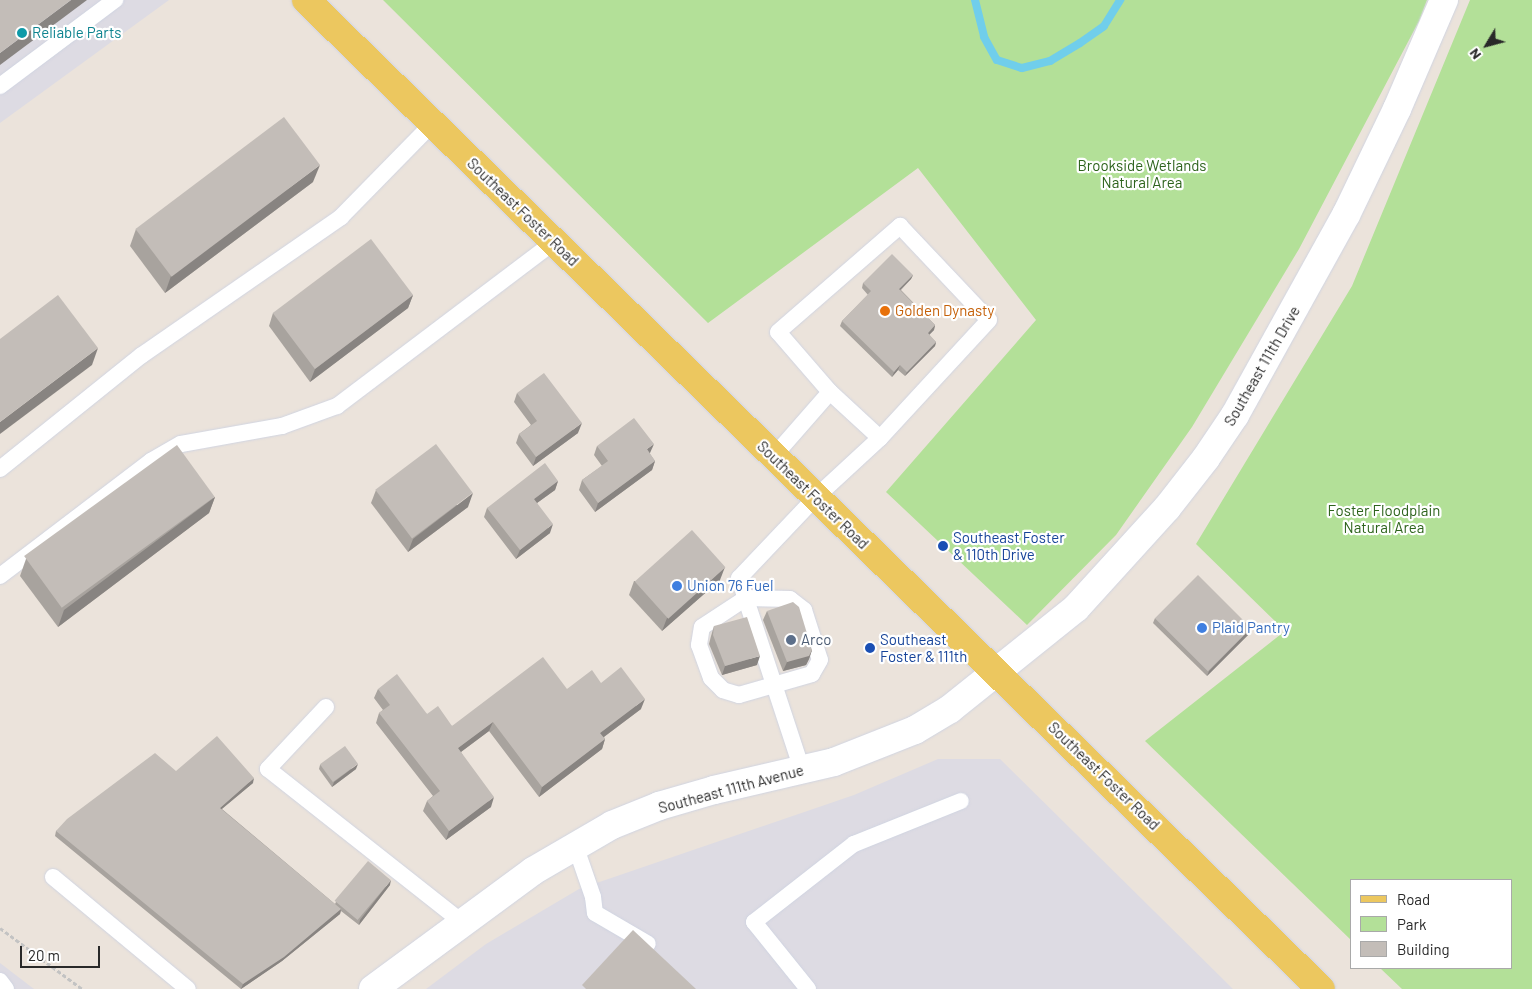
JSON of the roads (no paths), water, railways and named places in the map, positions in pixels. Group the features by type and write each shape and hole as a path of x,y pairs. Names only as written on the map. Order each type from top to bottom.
{"main road":[{"name":"Southeast Foster Road","path":"306,0 1322,989"},
{"name":"Southeast 111th Drive","path":"997,673 1076,608 1101,582 1206,458 1259,374 1318,268 1397,109 1444,0"},
{"name":"Southeast 111th Avenue","path":"373,989 533,871 576,845 659,806 802,770 869,750 916,730 950,709 997,673"}],"lane":[{"path":"0,86 115,0"},
{"path":"0,469 142,355 341,217 432,124"},
{"path":"802,770 739,578 816,497 880,438 989,320 900,226 778,332 830,392 880,438"},
{"path":"0,576 151,461 181,444 223,434 282,426 337,406 554,242"},
{"path":"774,456 830,392"},
{"path":"746,598 790,599 804,610 820,660 812,674 775,687 739,695 723,690 711,678 699,645 702,627 746,598"},
{"path":"326,707 268,769 462,922"},
{"path":"808,989 754,922 854,844 961,801"},
{"path":"576,845 593,896 594,913 642,938 662,957"},
{"path":"53,876 188,989"},
{"path":"0,981 6,989"}],"waterway":[{"path":"975,0 984,37 997,60 1022,68 1050,61 1080,43 1104,26 1120,0"}],"place":[{"name":"Reliable Parts","path":"22,33"},
{"name":"Golden Dynasty","path":"885,311"},
{"name":"Southeast Foster & 110th Drive","path":"943,546"},
{"name":"Union 76 Fuel","path":"677,586"},
{"name":"Plaid Pantry","path":"1202,628"},
{"name":"Arco","path":"791,640"},
{"name":"Southeast Foster & 111th","path":"870,648"}],"park label":[{"name":"Brookside Wetlands Natural Area","path":"1142,174"},
{"name":"Foster Floodplain Natural Area","path":"1384,518"}]}
